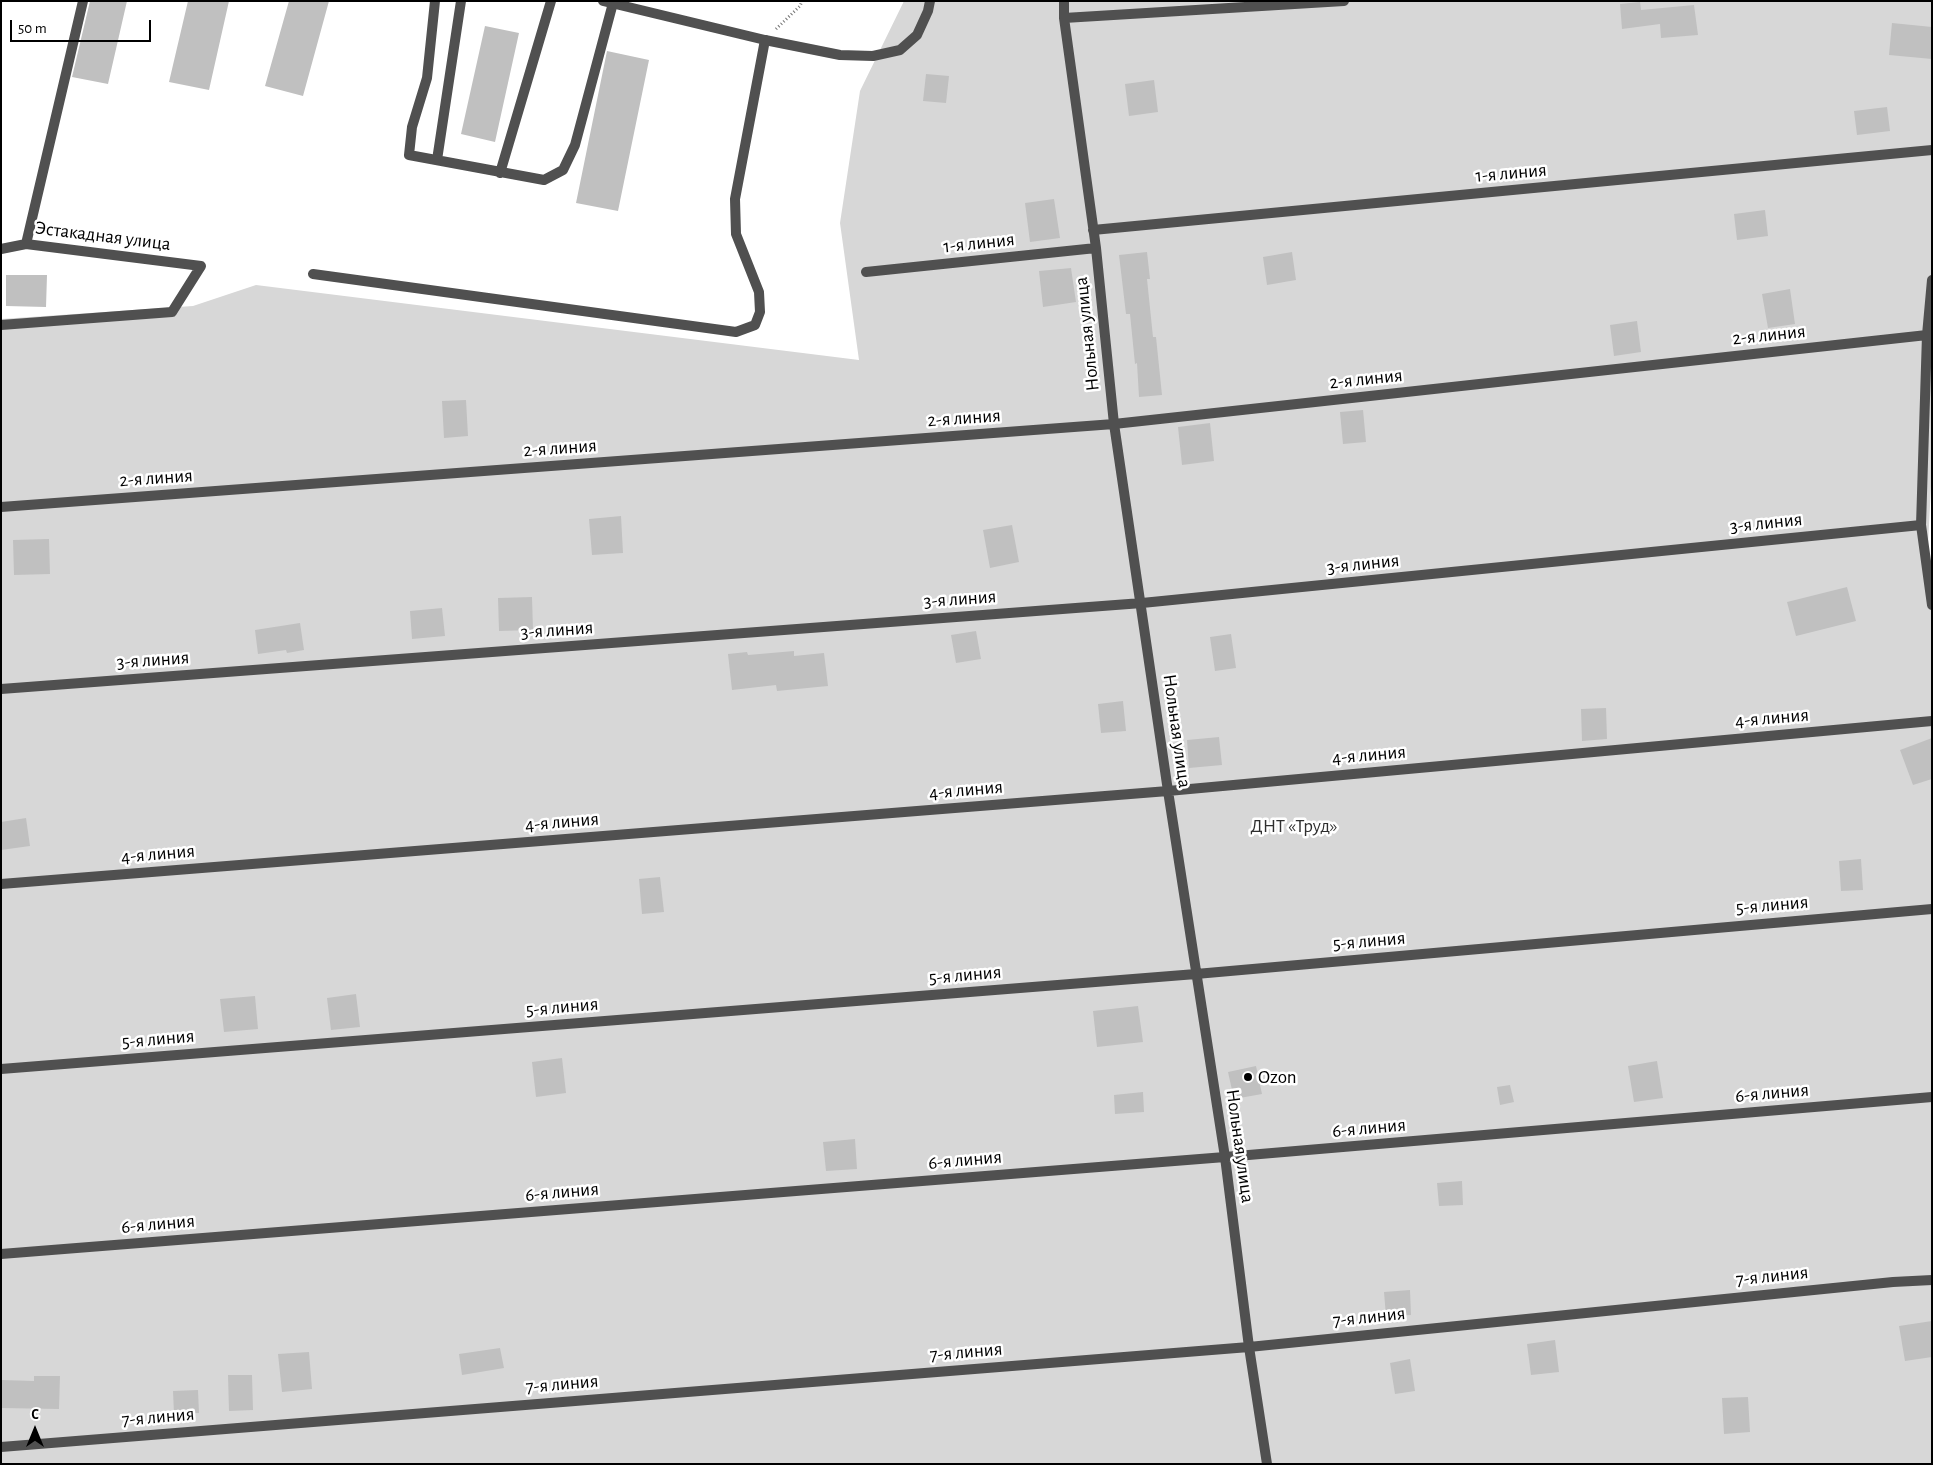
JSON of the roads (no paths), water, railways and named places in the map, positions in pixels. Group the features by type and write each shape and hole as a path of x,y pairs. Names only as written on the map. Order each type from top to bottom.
{"street":[{"path":"26,244 83,1"},
{"path":"435,1 427,78 412,127 409,154 544,180 564,170 575,145 608,2 765,40 840,55 873,56 900,50 917,35 928,11 930,1"},
{"path":"437,160 460,1"},
{"path":"500,173 551,1"},
{"name":"Нольная улица","path":"1064,1 1064,18 1096,248 1114,424 1225,1158 1249,1346 1267,1464"},
{"path":"1064,18 1344,1"},
{"path":"313,274 736,332 755,325 760,312 759,292 736,234 735,199 765,40"},
{"name":"1-я линия","path":"1093,230 1932,150"},
{"name":"Эстакадная улица","path":"1,249 26,244 201,266 172,312 1,326"},
{"name":"1-я линия","path":"866,272 1096,248"},
{"path":"1932,280 1926,335 1920,526 1932,605"},
{"name":"2-я линия","path":"1,507 1114,424 1926,335"},
{"name":"3-я линия","path":"1,689 1142,603 1920,526"},
{"name":"4-я линия","path":"1,884 1168,791 1932,721"},
{"name":"5-я линия","path":"1,1069 1196,974 1932,909"},
{"name":"6-я линия","path":"1,1254 1225,1158 1932,1097"},
{"name":"7-я линия","path":"1,1447 1249,1346 1893,1282 1932,1280"}],"place":[{"name":"Ozon","path":"1248,1077"}],"park label":[{"name":"ДНТ «Труд»","path":"1294,826"}]}
